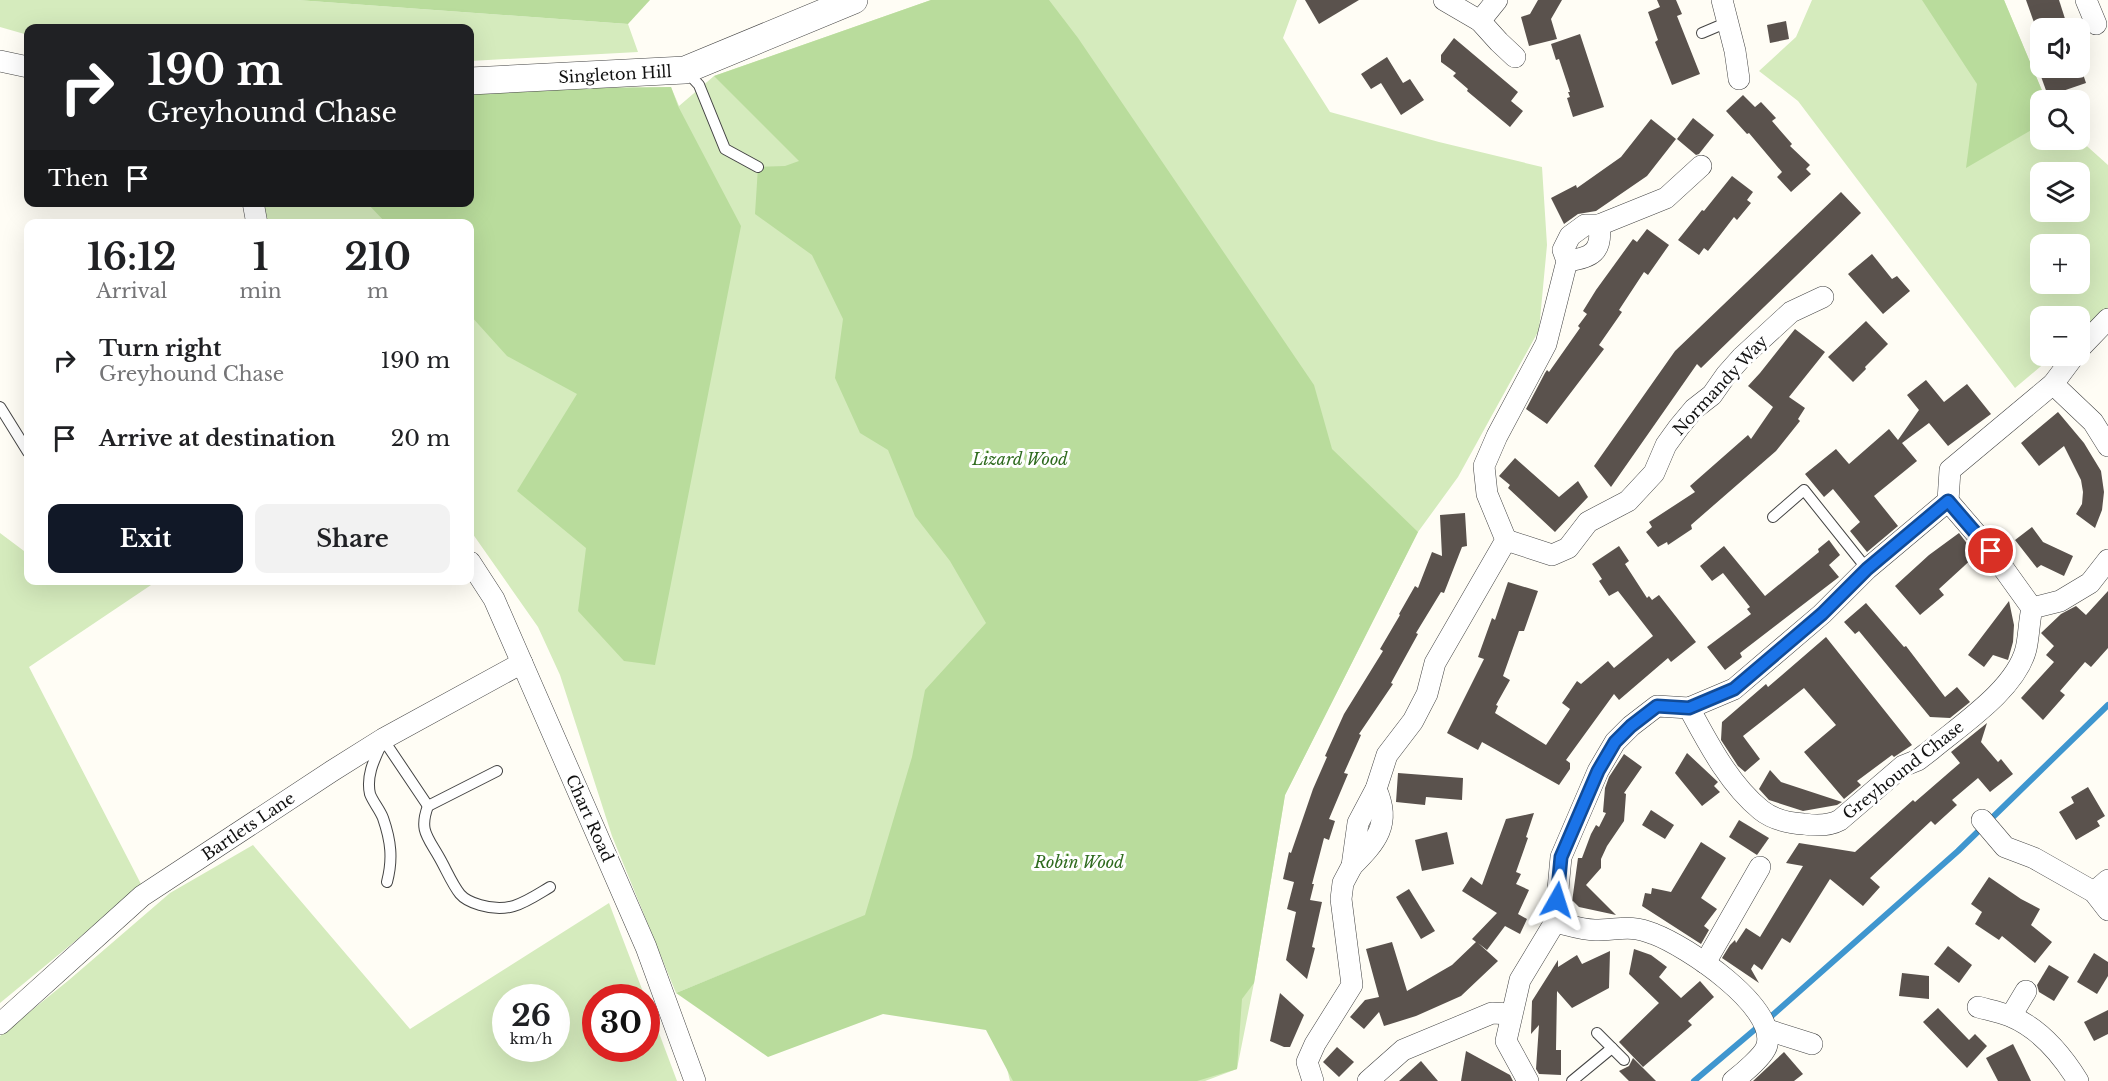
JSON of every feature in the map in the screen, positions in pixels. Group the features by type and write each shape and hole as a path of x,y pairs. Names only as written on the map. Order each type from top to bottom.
{"street":[{"name":"Singleton Hill","path":"474,81 685,70 854,0"},
{"path":"1444,0 1480,21 1515,57"},
{"path":"1480,21 1497,0"},
{"path":"1722,0 1736,51 1739,79"},
{"path":"2086,0 2096,24"},
{"path":"0,61 24,66"},
{"path":"1313,1081 1307,1062 1315,1044 1352,985 1341,899 1343,884 1352,866 1358,823 1376,789 1387,755 1413,721 1427,694 1435,663 1506,540 1487,494 1484,466 1497,436 1546,344 1567,261 1563,250 1570,236 1585,225 1599,225 1666,198 1701,166"},
{"name":"Normandy Way","path":"1506,540 1552,555 1568,548 1588,522 1628,501 1654,473 1666,445 1679,427 1694,409 1712,395 1742,357 1791,312 1823,297"},
{"path":"2090,338 2108,319"},
{"path":"2066,366 2053,384 1950,470 1948,501 1991,551 2032,608 2060,601 2090,583 2108,560"},
{"path":"2053,384 2093,422 2108,446"},
{"path":"1528,1081 1506,1041 1511,1014 1520,980 1555,922 1561,857 1598,771 1615,742 1657,706 1689,708 1734,689 1822,614 1867,569 1948,501"},
{"name":"Chart Road","path":"474,568 494,599 645,946 695,1081"},
{"name":"Greyhound Chase","path":"1689,708 1708,743 1737,787 1762,811 1794,823 1833,824 1904,766 1918,760 1931,750 2008,684 2018,669 2026,649 2032,608"},
{"name":"Bartlets Lane","path":"0,1024 142,896 383,739 522,663"},
{"path":"1982,820 2005,847 2101,886 2108,910"},
{"path":"1704,963 1760,867"},
{"path":"1555,922 1595,930 1627,927 1654,934 1704,963 1742,993 1762,1017 1768,1030 1767,1047 1733,1081"},
{"path":"2011,1017 2026,991"},
{"path":"1978,1007 2011,1017 2031,1028 2053,1047 2078,1081"},
{"path":"1368,1081 1403,1050 1492,1013 1511,1014"},
{"path":"1768,1030 1812,1044"}],"lane":[{"path":"1702,33 1728,22"},
{"path":"685,70 699,85 725,149 758,166"},
{"path":"0,407 24,446"},
{"path":"1773,517 1804,490 1867,569"},
{"path":"383,739 428,806"},
{"path":"383,739 370,770 370,794 383,818 390,845 392,862 387,882"},
{"path":"497,771 428,806 422,822 426,835 461,895 472,903 489,908 506,909 526,902 550,887"},
{"path":"1597,1033 1624,1060"},
{"path":"1572,1081 1612,1048"}],"green space":[{"path":"0,0 297,0 628,24 638,52 474,61 474,24 24,24 24,34 0,27"},
{"path":"297,0 650,0 628,24"},
{"name":"Lizard Wood","path":"931,0 1297,0 1283,38 1330,112 1542,167 1547,245 1539,330 1458,477 1418,532 1285,795 1254,983 1237,1069 1205,1081 1010,1081 996,1023 865,916 676,993 612,836 560,675 538,627 474,536 474,219 264,219 263,207 474,207 474,200 671,87 679,106 714,76"},
{"name":"Robin Wood","path":"931,0 1049,0 1078,38 1314,385 1332,449 1418,532 1285,795 1254,983 1242,999 1237,1069 1197,1081 1013,1081 986,1030 883,1014 768,1057 676,993 865,915 912,757 925,690 986,623 950,561 915,516 888,450 860,433 835,378 843,319 812,255 755,214 758,167 785,166 799,161 714,76"},
{"path":"1812,0 2004,0 2030,62 2030,78 2037,78 2042,90 2030,90 2030,150 2090,149 2108,165 2108,309 2090,325 2090,306 2030,306 2030,366 2041,366 2015,388 1798,101 1759,71 1796,37"},
{"path":"1922,0 2004,0 2030,62 2030,78 2037,78 2042,90 2030,90 2030,131 1966,168 1977,84"},
{"path":"671,87 678,106 741,226 655,665 624,661 578,611 586,548 517,491 577,394 507,356 474,319 474,219 382,219 371,207 474,207 474,89"},
{"path":"0,533 24,551 24,585 151,585 29,667 142,886 0,1003"},
{"path":"253,845 410,1029 609,903 640,984 582,984 582,1062 660,1062 660,1036 677,1081 0,1081 0,1036 170,893"}],"building":[{"path":"1305,0 1359,0 1319,24"},
{"path":"1538,0 1562,0 1551,19 1557,39 1529,46 1521,17 1530,14"},
{"path":"1657,0 1676,0 1682,14 1677,16 1700,74 1672,85 1655,42 1658,40 1648,12 1660,7"},
{"path":"2026,0 2059,0 2065,18 2032,18"},
{"path":"1786,21 1789,39 1770,43 1767,25"},
{"path":"1580,34 1604,107 1573,117 1567,98 1570,97 1568,92 1570,92 1559,59 1556,60 1551,44"},
{"path":"1454,38 1518,92 1511,101 1523,111 1510,127 1467,91 1468,89 1453,76 1456,73 1441,62 1441,55"},
{"path":"1387,57 1403,83 1410,79 1424,100 1401,115 1381,83 1371,89 1361,74"},
{"path":"2042,78 2084,78 2086,83 2066,90 2046,90"},
{"path":"1743,95 1755,107 1761,102 1776,118 1772,121 1792,144 1790,146 1810,165 1806,169 1811,174 1791,192 1777,177 1782,172 1749,133 1747,134 1726,111"},
{"path":"1693,118 1714,135 1696,155 1677,139"},
{"path":"1651,119 1676,139 1647,176 1596,211 1578,214 1564,224 1551,198 1576,185 1577,188 1621,157"},
{"path":"1732,176 1753,192 1747,200 1751,203 1737,220 1734,217 1708,251 1704,248 1699,255 1678,240"},
{"path":"1841,192 1861,213 1701,368 1697,364 1611,487 1594,466 1675,351"},
{"path":"1647,229 1669,245 1648,275 1644,272 1619,310 1622,312 1599,345 1604,349 1547,424 1526,409 1547,370 1549,372 1580,328 1578,326 1587,314 1583,311 1596,290 1633,239 1637,242"},
{"path":"1872,254 1892,279 1897,276 1910,291 1883,314 1848,274"},
{"path":"1866,321 1888,344 1853,382 1828,357"},
{"path":"1795,329 1825,352 1789,397 1805,408 1798,419 1800,421 1776,451 1691,525 1692,529 1668,545 1667,542 1658,547 1646,532 1652,527 1649,522 1695,492 1690,486 1748,435 1751,439 1773,407 1748,386"},
{"path":"1926,380 1944,402 1967,384 1991,414 1948,446 1929,423 1902,443 1917,461 1874,496 1898,526 1867,552 1850,531 1860,522 1833,489 1824,497 1805,474 1836,449 1849,464 1889,429 1898,440 1919,410 1907,395"},
{"path":"2058,412 2084,443 2101,471 2104,492 2102,510 2095,528 2076,514 2082,504 2081,480 2064,446 2039,466 2021,443"},
{"path":"1515,458 1559,497 1578,481 1588,497 1555,532 1508,488 1510,485 1499,476"},
{"path":"1465,513 1467,546 1462,547 1444,593 1441,592 1416,633 1418,634 1391,683 1393,684 1359,734 1361,735 1344,773 1348,774 1329,819 1335,821 1329,840 1324,838 1312,884 1314,884 1310,900 1322,902 1312,947 1315,948 1307,979 1286,960 1296,912 1287,909 1294,882 1283,879 1289,852 1291,853 1313,789 1327,757 1325,756 1344,714 1383,651 1380,649 1415,586 1418,588 1432,552 1442,556 1440,515"},
{"path":"2032,527 2043,542 2073,556 2064,576 2041,565 2037,568 2015,540"},
{"path":"1959,533 1975,556 1939,589 1944,595 1920,615 1895,586 1929,555"},
{"path":"1829,540 1840,555 1829,565 1839,577 1740,653 1742,657 1725,670 1707,647 1751,614 1747,609 1750,607 1723,573 1712,581 1700,566 1724,546 1765,596 1819,552 1818,549"},
{"path":"1619,546 1629,561 1625,564 1647,598 1649,596 1652,600 1659,595 1696,642 1671,662 1668,658 1619,700 1614,694 1566,760 1570,763 1570,769 1559,785 1482,742 1478,750 1447,733 1484,659 1478,657 1492,618 1495,620 1508,582 1538,591 1524,631 1519,631 1503,676 1510,680 1496,705 1498,706 1495,713 1546,745 1570,709 1562,703 1577,681 1581,684 1608,661 1614,668 1653,636 1618,591 1609,596 1592,564"},
{"path":"2108,591 2108,648 2091,667 2085,662 2060,691 2065,695 2043,720 2021,698 2054,662 2046,655 2054,646 2041,633 2061,614 2076,606 2086,615"},
{"path":"2009,601 2014,625 2013,642 2008,660 1993,655 1984,667 1968,655"},
{"path":"1866,603 1904,647 1906,646 1945,697 1957,687 1970,702 1950,718 1930,717 1859,631 1855,634 1844,622"},
{"path":"1826,637 1912,745 1894,757 1892,755 1857,781 1861,785 1844,799 1804,752 1836,725 1804,688 1743,736 1760,759 1745,772 1738,766 1721,740 1722,722 1766,684 1768,687"},
{"path":"1987,723 1981,742 1998,762 2001,759 2013,774 1990,792 1978,778 1952,800 1957,805 1935,825 1931,821 1870,878 1880,887 1863,906 1830,879 1790,943 1782,938 1762,970 1754,964 1751,969 1759,983 1722,958 1730,945 1735,940 1736,943 1746,928 1760,937 1803,866 1786,863 1799,843 1855,852 1913,800 1915,802 1960,763 1951,752"},
{"path":"1687,753 1718,782 1714,786 1720,792 1702,806 1675,773"},
{"path":"1624,754 1642,767 1624,793 1626,794 1624,821 1607,846 1601,859 1601,868 1586,885 1616,915 1579,907 1572,902 1578,858 1582,858 1591,834 1596,825 1599,827 1606,813 1603,812 1605,788 1609,777"},
{"path":"1770,770 1781,782 1842,802 1803,811 1769,800 1759,789"},
{"path":"1398,773 1463,778 1462,800 1426,797 1425,805 1396,802"},
{"path":"2088,787 2105,816 2097,821 2100,826 2076,840 2059,812 2074,803 2071,797"},
{"path":"1651,810 1674,825 1665,839 1642,825"},
{"path":"1534,813 1516,872 1521,874 1516,884 1529,890 1518,914 1527,919 1520,934 1505,926 1487,950 1478,943 1498,961 1461,996 1416,1016 1384,1026 1379,1012 1364,1029 1350,1017 1365,1000 1379,997 1366,949 1392,942 1407,991 1452,965 1476,942 1472,939 1497,913 1462,891 1471,877 1482,885 1506,819"},
{"path":"1739,820 1769,838 1757,855 1729,837"},
{"path":"1447,832 1454,864 1422,871 1415,840"},
{"path":"1701,842 1726,858 1701,898 1717,909 1704,926 1709,930 1701,944 1642,906 1645,893 1651,894 1652,888 1671,892"},
{"path":"1989,877 2040,909 2031,925 2052,942 2035,963 2002,936 1999,940 1975,924 1982,912 1971,904"},
{"path":"1409,889 1435,931 1421,939 1396,897"},
{"path":"1948,946 1972,965 1959,983 1934,964"},
{"path":"1634,949 1651,955 1667,967 1659,977 1681,998 1700,981 1714,997 1688,1021 1692,1025 1643,1067 1619,1042 1659,1003 1629,974"},
{"path":"1610,951 1609,988 1572,1008 1557,991 1556,1050 1561,1050 1561,1075 1539,1074 1536,1069 1539,1025 1531,1034 1532,1001 1558,960 1558,967 1577,955 1582,964"},
{"path":"2094,953 2108,962 2108,976 2097,994 2077,982"},
{"path":"2049,965 2069,977 2054,1001 2039,992 2037,985"},
{"path":"1902,973 1929,976 1929,999 1899,996"},
{"path":"1280,993 1304,1015 1290,1047 1270,1041"},
{"path":"1938,1008 1969,1040 1975,1034 1987,1046 1967,1068 1923,1022"},
{"path":"2108,1010 2108,1034 2094,1041 2084,1022"},
{"path":"2013,1044 2031,1081 1998,1081 1986,1058"},
{"path":"1337,1047 1354,1062 1339,1077 1323,1062"},
{"path":"1466,1051 1510,1075 1513,1081 1461,1081"},
{"path":"1784,1052 1803,1074 1794,1081 1753,1081"},
{"path":"1633,1058 1656,1081 1629,1081 1619,1071 1629,1066"},
{"path":"1421,1061 1438,1081 1399,1081"}],"waterway":[{"path":"1767,1020 1958,851 2108,705"},
{"path":"1694,1081 1759,1026"}],"route":[{"path":"1557,900 1561,857 1597,774 1615,742 1631,726 1657,706 1689,708 1734,689 1822,614 1867,569 1948,501 1991,551"}]}
